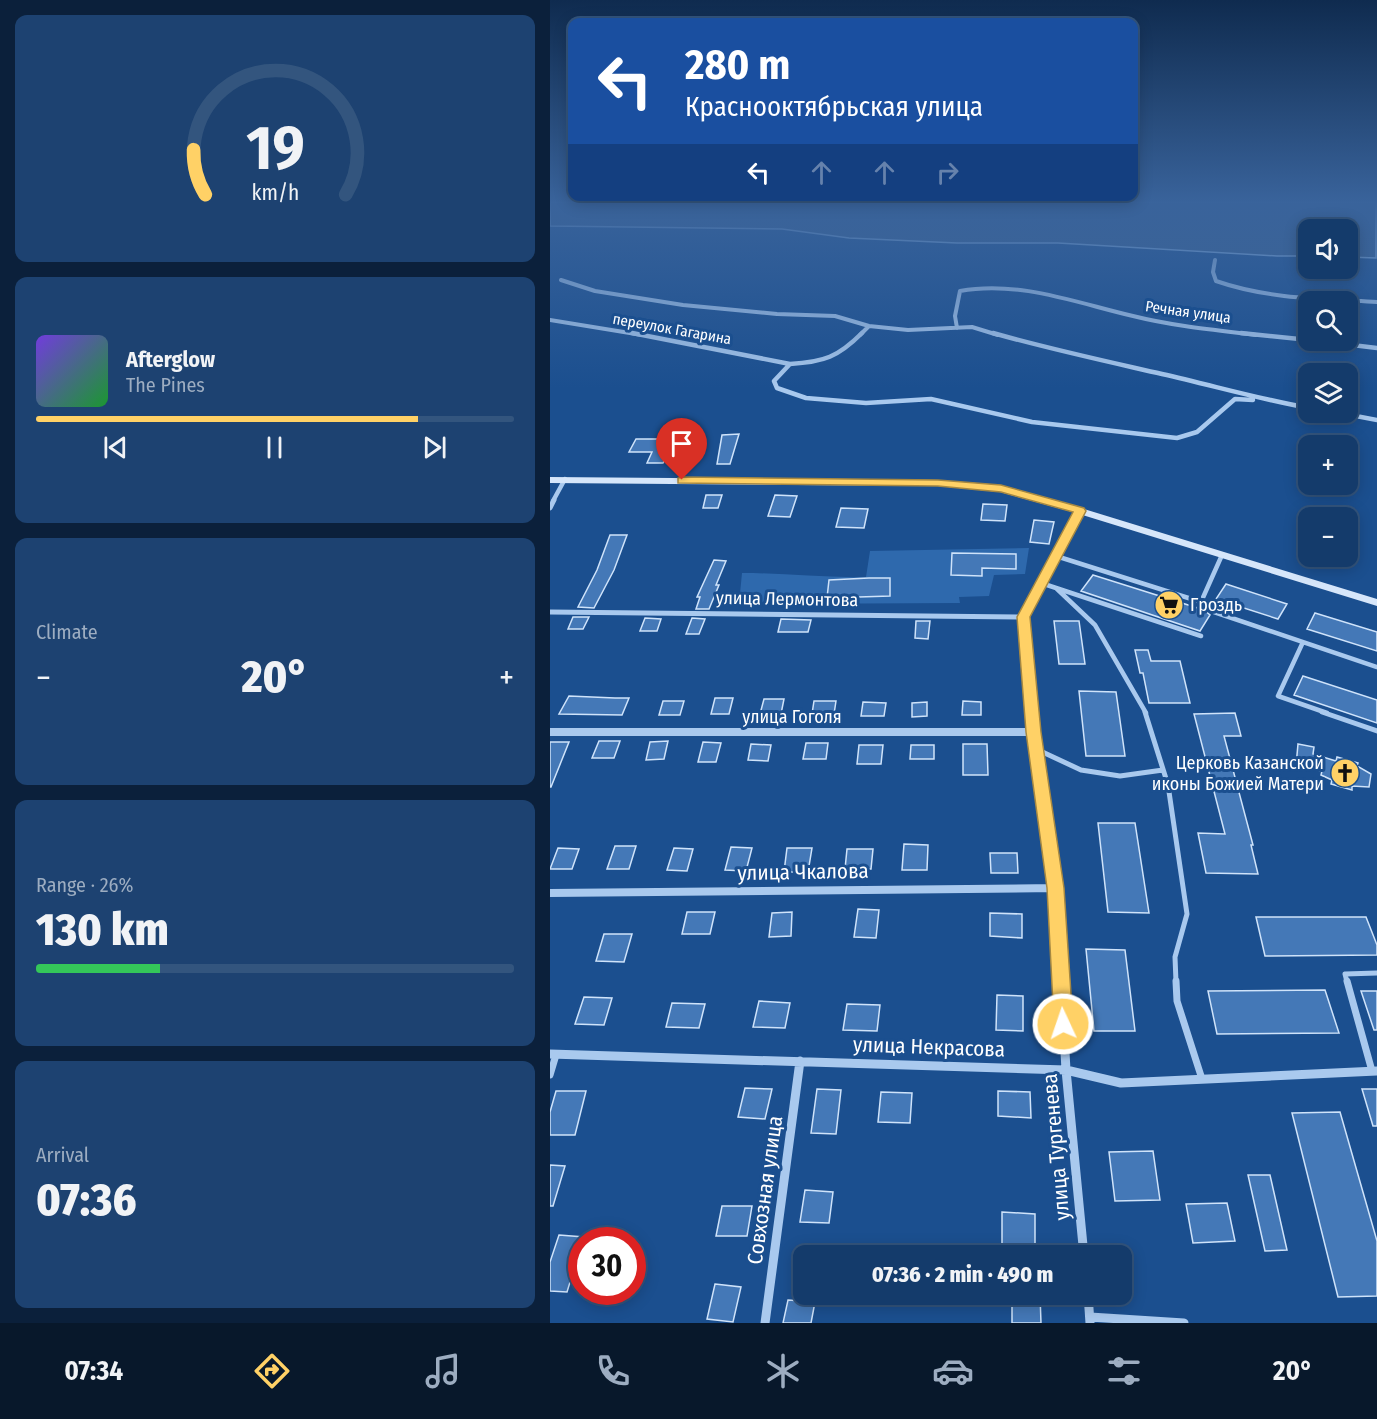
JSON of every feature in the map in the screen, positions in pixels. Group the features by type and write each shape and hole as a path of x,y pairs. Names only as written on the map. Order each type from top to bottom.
{"street":[{"path":"1214,264 1213,272 1216,281 1231,287 1314,298 1376,302"},
{"path":"561,280 595,291 683,305 777,314 835,316 869,326 908,330 972,327 1056,351 1298,406"},
{"name":"Речная улица","path":"957,328 955,316 960,291 973,286 1010,288 1155,322 1298,339"},
{"name":"переулок Гагарина","path":"550,320 651,336 790,364 820,362 841,354 869,326"},
{"name":"Речная улица","path":"1358,346 1376,348"},
{"path":"790,364 774,381 777,388 806,398 866,403 931,399 1032,422 1148,436 1177,438 1197,432 1235,399 1274,402"},
{"path":"1358,416 1376,420"},
{"path":"550,508 565,479"},
{"path":"550,480 938,483 1001,489 1080,511 1376,603"},
{"path":"1023,617 1080,511"},
{"name":"улица Лермонтова","path":"550,612 1023,617"},
{"name":"улица Тургенева","path":"1023,617 1033,732 1056,888 1066,1070 1083,1245"},
{"name":"улица Гоголя","path":"550,732 1033,732"},
{"name":"улица Чкалова","path":"550,893 1056,888"},
{"name":"улица Некрасова","path":"553,1054 1066,1070 1121,1083 1374,1071"},
{"name":"Совхозная улица","path":"765,1323 800,1061"},
{"path":"1089,1305 1090,1320 1184,1323"}],"lane":[{"path":"1201,602 1222,555"},
{"path":"1056,556 1201,602 1214,612 1376,667"},
{"path":"1041,583 1201,636"},
{"path":"1056,588 1094,625 1116,659 1146,712 1168,785 1187,914 1175,957 1177,1001 1202,1079"},
{"path":"1303,642 1278,696 1376,730"},
{"path":"1036,749 1081,770 1120,776 1163,770"},
{"path":"1374,1071 1345,974 1376,973"},
{"path":"550,1075 553,1054"}],"shaded area":[{"path":"1029,548 1025,574 994,575 989,596 959,597 960,603 739,604 742,573 866,577 870,551"}],"building":[{"path":"664,428 680,428 663,463 647,463 652,452 629,452 636,439 658,439"},
{"path":"739,434 730,464 717,464 722,435"},
{"path":"706,495 722,495 718,508 703,508"},
{"path":"775,495 797,496 790,517 768,516"},
{"path":"983,504 1007,505 1005,521 981,520"},
{"path":"841,508 868,509 864,528 836,527"},
{"path":"1034,520 1054,522 1049,544 1030,542"},
{"path":"610,535 627,535 614,570 594,608 578,607 597,570"},
{"path":"952,553 1016,554 1016,569 982,568 982,576 951,575"},
{"path":"714,560 726,561 716,585 719,585 709,609 696,609 700,597 697,597"},
{"path":"1093,575 1204,610 1210,615 1200,631 1081,591"},
{"path":"890,578 890,596 827,598 829,580"},
{"path":"1226,584 1287,604 1278,619 1216,599"},
{"path":"1315,613 1377,632 1377,651 1307,629"},
{"path":"573,617 589,617 583,629 568,629"},
{"path":"645,618 661,619 657,631 640,631"},
{"path":"692,618 705,619 699,634 686,634"},
{"path":"781,619 811,620 808,632 778,632"},
{"path":"916,621 930,621 928,639 915,638"},
{"path":"1054,621 1079,621 1085,664 1059,664"},
{"path":"1135,650 1148,650 1151,661 1180,661 1190,703 1149,703 1143,673 1140,673"},
{"path":"1303,676 1377,700 1377,723 1294,695"},
{"path":"1079,691 1116,692 1125,756 1086,756"},
{"path":"569,696 629,698 622,715 559,714"},
{"path":"715,698 733,698 729,714 711,714"},
{"path":"764,699 784,699 781,714 760,714"},
{"path":"663,701 684,701 680,715 659,715"},
{"path":"814,701 836,701 834,714 812,714"},
{"path":"963,701 981,702 981,715 962,715"},
{"path":"863,702 886,703 884,716 861,716"},
{"path":"927,702 927,716 912,717 912,703"},
{"path":"1235,713 1241,736 1224,736 1253,845 1251,845 1258,874 1206,873 1198,833 1225,834 1194,714"},
{"path":"599,741 620,741 614,758 592,758"},
{"path":"668,741 664,759 646,760 650,742"},
{"path":"550,742 569,742 551,787 550,787"},
{"path":"703,742 721,743 716,762 698,762"},
{"path":"806,743 828,743 826,759 803,759"},
{"path":"751,744 771,745 768,761 748,760"},
{"path":"963,744 987,744 988,775 963,775"},
{"name":"Церковь Казанской иконы Божией Матери","path":"1298,744 1314,747 1313,754 1336,761 1337,757 1358,763 1357,766 1371,774 1369,787 1352,786 1352,790 1331,784 1332,780 1321,775 1322,771 1296,766"},
{"path":"859,745 883,745 881,764 857,764"},
{"path":"911,745 934,745 934,759 910,759"},
{"path":"1098,823 1135,823 1149,913 1108,912"},
{"path":"904,844 928,845 927,870 902,870"},
{"path":"615,846 636,846 629,869 607,869"},
{"path":"731,847 752,848 746,871 725,870"},
{"path":"558,848 579,849 572,869 550,869"},
{"path":"674,848 693,849 687,871 667,870"},
{"path":"787,848 812,848 808,872 784,872"},
{"path":"847,849 873,849 871,869 845,869"},
{"path":"990,853 1017,853 1018,873 991,873"},
{"path":"858,909 879,910 876,938 854,937"},
{"path":"687,912 715,912 710,934 682,934"},
{"path":"792,912 791,936 769,937 772,913"},
{"path":"990,913 1022,914 1022,938 990,936"},
{"path":"1256,917 1366,917 1377,945 1377,955 1265,956"},
{"path":"604,934 632,934 624,962 596,961"},
{"path":"1086,949 1125,950 1135,1031 1094,1031"},
{"path":"1325,990 1339,1033 1217,1034 1208,991"},
{"path":"1361,991 1377,991 1377,1030 1374,1030"},
{"path":"997,995 1023,996 1023,1031 996,1030"},
{"path":"584,997 612,998 604,1025 575,1024"},
{"path":"759,1001 790,1003 785,1028 753,1027"},
{"path":"672,1003 705,1004 699,1028 666,1027"},
{"path":"847,1004 880,1005 877,1031 843,1030"},
{"path":"745,1088 772,1089 765,1119 738,1117"},
{"path":"817,1089 841,1090 836,1134 811,1133"},
{"path":"1362,1089 1377,1089 1377,1126 1373,1126"},
{"path":"556,1091 586,1091 575,1135 550,1135 550,1112"},
{"path":"998,1091 1030,1092 1031,1118 998,1116"},
{"path":"881,1092 912,1093 910,1123 878,1122"},
{"path":"1340,1112 1377,1241 1377,1296 1338,1297 1292,1113"},
{"path":"1153,1151 1160,1200 1115,1201 1109,1152"},
{"path":"550,1165 565,1166 553,1206 550,1206"},
{"path":"1248,1175 1270,1175 1287,1250 1265,1251"},
{"path":"805,1190 833,1192 829,1223 800,1222"},
{"path":"1227,1203 1235,1241 1193,1243 1186,1204"},
{"path":"722,1206 752,1206 747,1236 716,1236"},
{"path":"1002,1212 1035,1214 1035,1245 1002,1245"},
{"path":"559,1235 568,1236 567,1292 550,1291 550,1262"},
{"path":"715,1284 741,1287 733,1322 707,1319"},
{"path":"788,1300 793,1300 793,1305 814,1305 811,1323 783,1323"},
{"path":"1012,1305 1040,1305 1041,1323 1012,1323"}],"place":[{"name":"Гроздь","path":"1169,605"},
{"name":"Церковь Казанской иконы Божией Матери","path":"1345,773"}],"route":[{"path":"682,480 938,483 1001,489 1080,511 1023,617 1033,732 1056,888 1063,1024"}]}
